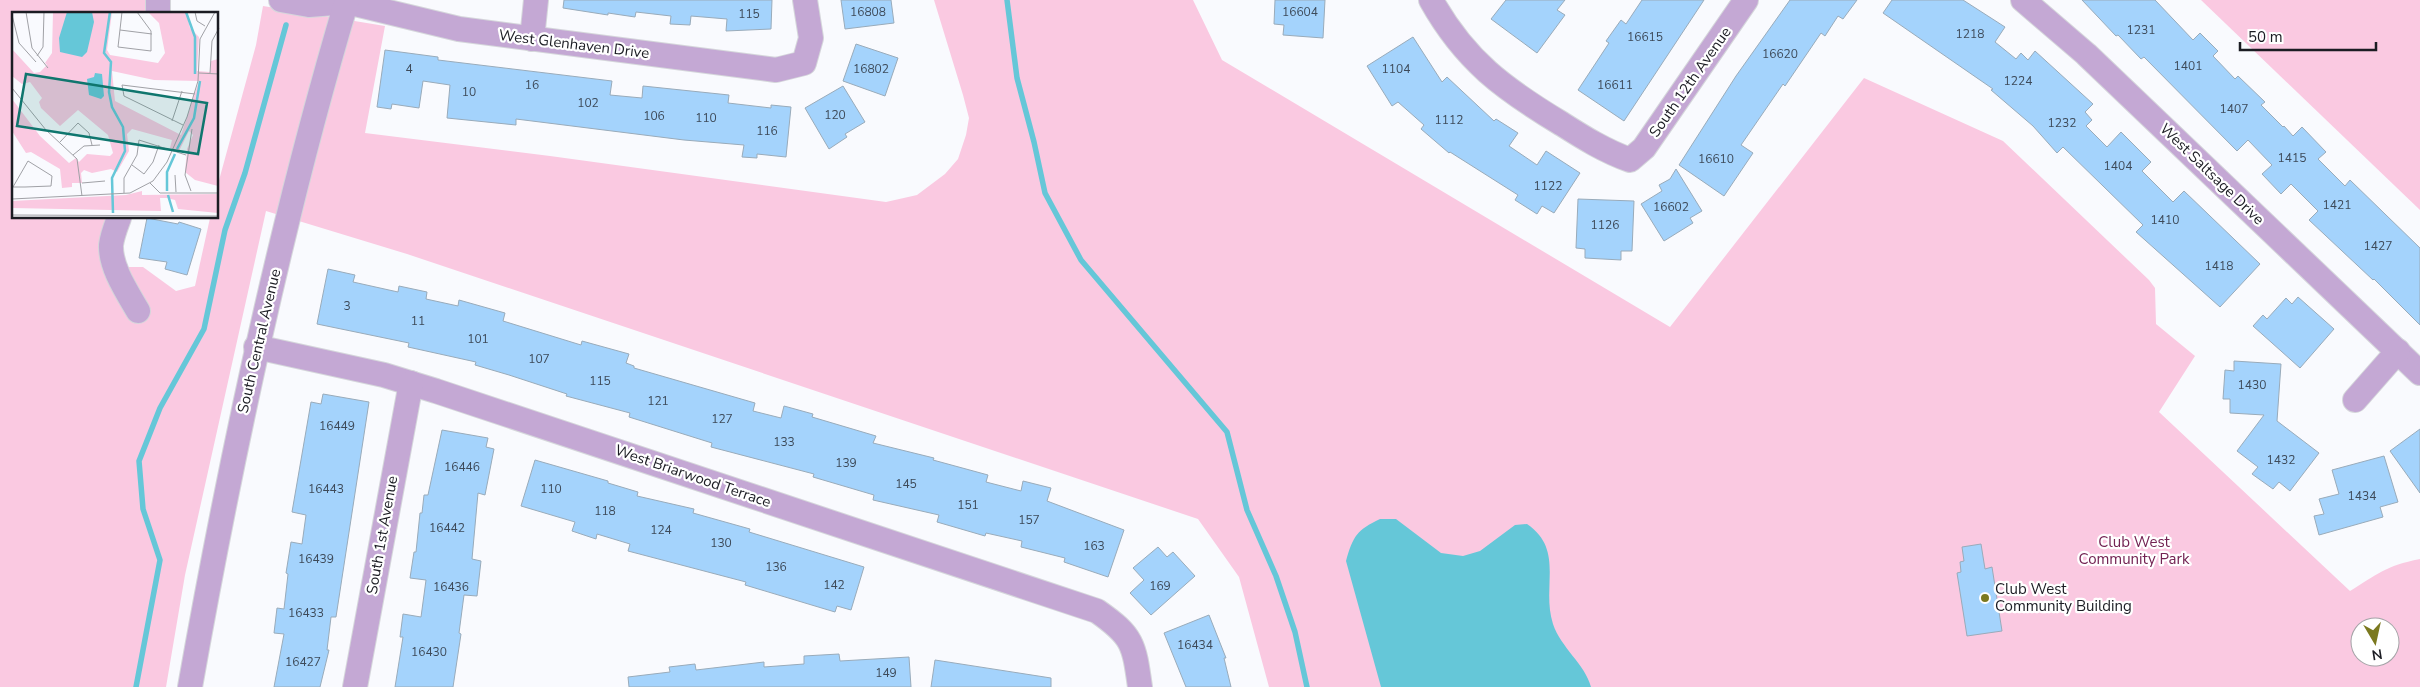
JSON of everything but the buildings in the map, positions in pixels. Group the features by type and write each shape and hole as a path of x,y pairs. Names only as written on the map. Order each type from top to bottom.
{"street":[{"name":"West Glenhaven Drive","path":"281,0 310,5 346,1 459,30 776,70 804,63 811,38 805,0"},
{"path":"532,39 536,0"},
{"name":"South 12th Avenue","path":"1431,0 1445,26 1468,56 1498,82 1520,99 1608,152 1630,160 1644,148 1746,0"},
{"name":"West Saltsage Drive","path":"2023,0 2086,54 2420,373"},
{"name":"South Central Avenue","path":"190,687 206,594 256,347 346,1"},
{"path":"119,219 111,245 116,267 124,288 138,311"},
{"name":"West Briarwood Terrace","path":"256,347 411,383 1097,611 1121,628 1133,648 1140,687"},
{"path":"2355,400 2398,351"},
{"name":"South 1st Avenue","path":"355,687 411,383"}],"green space":[{"name":"Club West Community Park","path":"0,0 158,0 158,12 12,12 12,219 119,219 116,267 143,267 176,291 195,286 210,219 219,219 219,180 256,45 263,6 385,26 365,133 886,202 917,195 945,174 958,159 966,135 969,118 934,0 1193,0 1222,60 1670,327 1864,78 2003,141 2149,280 2155,288 2156,324 2195,356 2159,412 2350,591 2390,568 2420,559 2420,687 1269,687 1239,577 1198,519 407,254 266,211 185,575 166,687 0,687"},
{"path":"2201,0 2420,0 2420,210"}],"water":[{"path":"1380,519 1396,519 1441,553 1463,556 1480,551 1515,525 1527,524 1539,534 1549,557 1549,596 1553,624 1561,641 1584,671 1591,687 1381,687 1346,561 1351,545 1357,535"}],"waterway":[{"path":"1007,0 1017,78 1045,193 1081,260 1227,432 1247,510 1276,576 1295,632 1307,687"},
{"path":"136,687 160,560 143,509 139,461 160,408 204,329 225,230 245,173 286,25"}],"place":[{"name":"Club West Community Building","path":"1985,598"}]}
